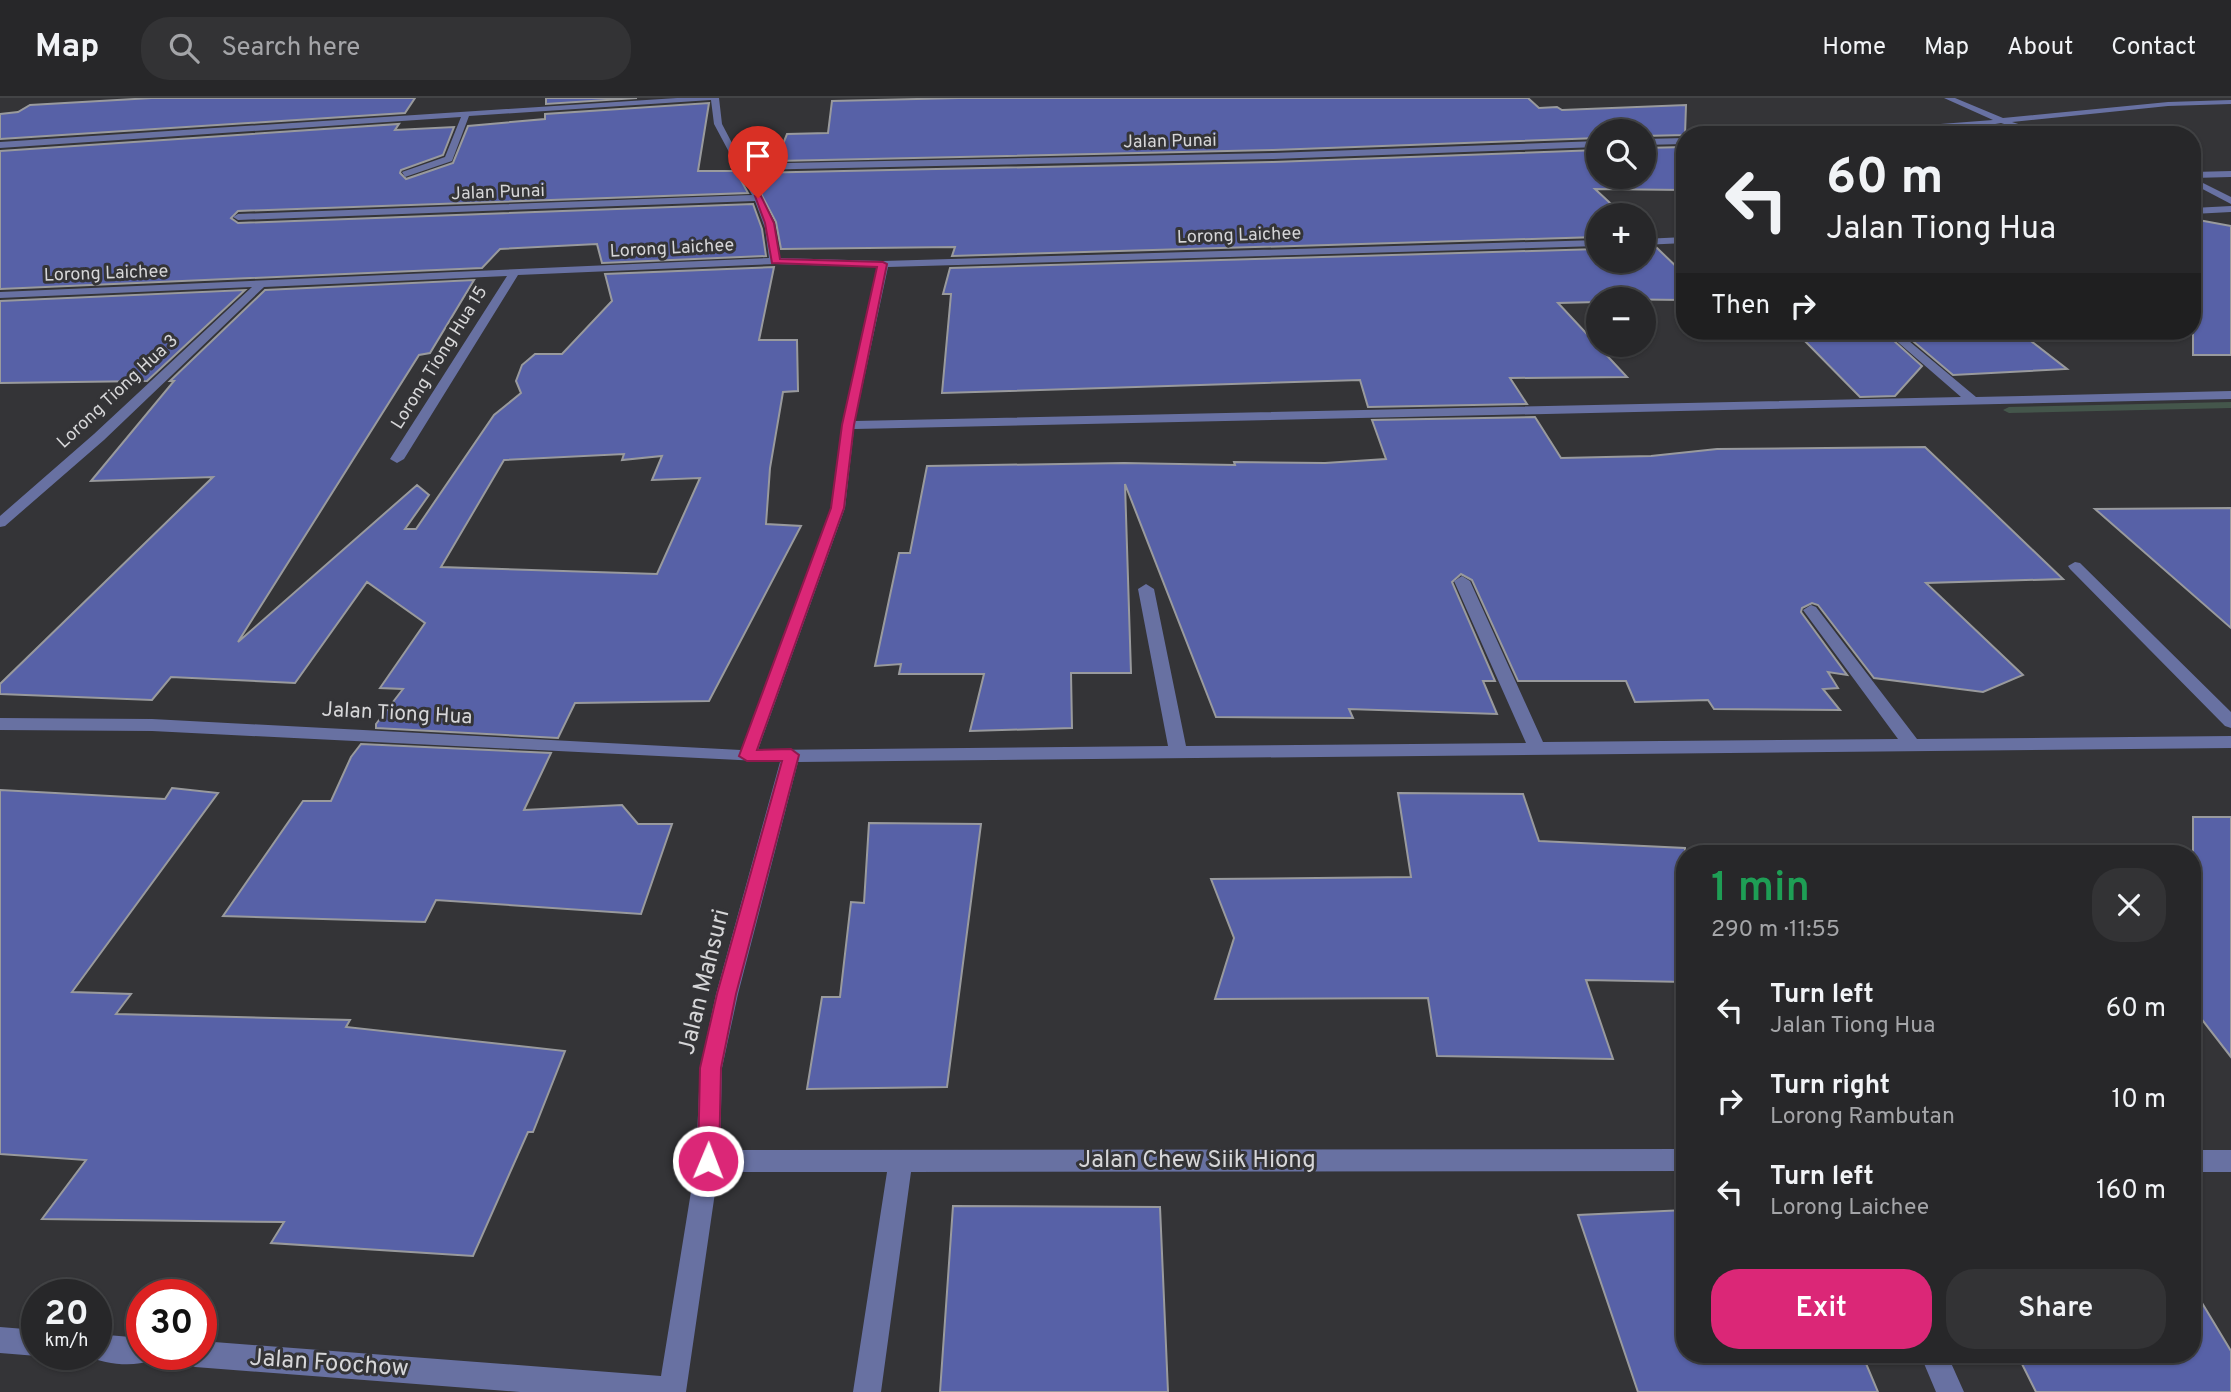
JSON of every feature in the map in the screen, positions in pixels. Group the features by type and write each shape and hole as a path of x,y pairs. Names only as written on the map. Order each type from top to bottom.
{"street":[{"path":"0,145 714,98 712,106 722,137 743,167 769,223 775,261"},
{"path":"1948,98 2019,126"},
{"path":"1942,126 2005,122 2031,116 2155,105 2231,102"},
{"path":"405,174 449,159 466,115"},
{"path":"1656,142 1676,141"},
{"name":"Jalan Punai","path":"743,167 1273,156 1586,144"},
{"path":"2201,175 2231,174"},
{"path":"2201,185 2231,201"},
{"name":"Jalan Punai","path":"238,217 758,198"},
{"path":"2201,211 2231,209"},
{"path":"1656,241 1676,240"},
{"name":"Lorong Laichee","path":"0,295 513,275 775,261 883,264 1586,243"},
{"path":"747,756 838,508 848,425 883,264"},
{"name":"Lorong Tiong Hua 15","path":"397,459 513,275"},
{"name":"Lorong Tiong Hua 3","path":"4,516 99,437 259,286"},
{"path":"1900,340 1972,399"},
{"path":"848,425 2231,395"},
{"path":"2075,566 2231,722"},
{"path":"1462,581 1537,748"},
{"path":"1146,589 1178,751"},
{"path":"1811,610 1912,745"},
{"name":"Jalan Tiong Hua","path":"0,724 165,725 747,756 2231,742"},
{"name":"Jalan Mahsuri","path":"672,1391 708,1161 710,1068 791,755"},
{"name":"Jalan Chew Siik Hiong","path":"708,1161 1676,1160"},
{"path":"867,1392 901,1161"},
{"path":"2201,1161 2231,1161"},
{"path":"0,1340 21,1342"},
{"name":"Jalan Foochow","path":"217,1356 672,1391"},
{"path":"1937,1363 1950,1392"}],"building":[{"path":"152,98 415,98 405,113 0,139 0,114 18,112 30,105"},
{"path":"546,98 637,98 546,104"},
{"path":"959,98 1528,98 1539,108 1557,107 1562,110 1686,105 1685,126 1676,126 1676,135 1656,136 1656,119 1586,119 1586,138 1273,150 776,161 787,134 828,133 832,101"},
{"path":"709,103 698,171 736,171 748,193 238,211 231,218 238,223 753,204 762,229 766,256 602,263 597,244 500,249 482,268 0,289 0,151 399,124 395,130 454,127 443,155 401,170 400,173 406,179 453,163 468,126 545,119 545,114"},
{"path":"1676,147 1676,190 1595,189 1656,189 1656,148"},
{"path":"1586,150 1586,189 1595,189 1610,203 1586,203 1586,237 952,256 955,247 781,249 776,222 750,173 1273,162"},
{"path":"2201,220 2231,226 2231,355 2193,355 2193,340 2201,340"},
{"path":"1656,247 1676,266 1676,300 1656,300 1656,287 1586,287 1586,302 1558,303 1586,333 1586,357 1608,357 1627,377 1510,378 1527,404 1368,407 1360,380 942,393 951,294 943,294 950,268 1586,249 1586,273 1656,273"},
{"path":"774,267 759,340 797,340 798,391 783,392 770,468 766,524 801,526 709,701 575,703 558,738 376,728 376,724 403,689 380,688 425,623 367,582 295,683 171,677 152,700 0,694 0,684 213,477 91,481 174,381 170,381 265,290 474,280 430,353 419,355 238,642 417,485 429,495 405,529 416,529 494,415 521,393 516,381 522,365 535,354 562,354 612,301 605,274","holes":["624,454 622,460 662,456 652,480 700,478 657,574 441,567 504,460"]},
{"path":"245,290 147,381 0,383 0,301"},
{"path":"1804,340 1893,340 1922,366 1895,396 1860,397"},
{"path":"1912,340 2030,340 2067,369 1953,375"},
{"path":"1535,417 1561,458 1651,456 1717,449 1925,447 2063,579 1926,583 2023,675 1983,692 1874,678 1818,605 1812,603 1802,608 1801,612 1847,675 1828,672 1838,688 1823,689 1840,710 1714,709 1708,700 1635,702 1626,681 1518,681 1472,580 1461,574 1452,582 1495,681 1483,681 1497,714 1349,709 1353,718 1216,717 1125,484 1131,673 1071,673 1072,728 970,731 984,674 899,674 901,664 875,666 899,553 910,553 927,466 1124,463 1235,465 1234,462 1325,463 1386,459 1372,420"},
{"path":"2231,508 2231,628 2095,509"},
{"path":"361,744 551,753 524,810 622,805 638,824 672,824 641,914 436,900 425,922 223,916 303,801 331,801 351,757"},
{"path":"172,788 218,793 72,992 131,994 116,1014 350,1020 346,1027 565,1051 533,1132 528,1132 473,1256 271,1243 284,1222 42,1219 86,1160 0,1154 0,790 165,799"},
{"path":"1398,793 1523,794 1539,841 1676,848 1676,982 1586,980 1613,1059 1437,1056 1428,998 1215,999 1234,938 1211,879 1411,877"},
{"path":"2193,817 2231,817 2231,1057 2201,1018 2201,845 2193,845"},
{"path":"869,823 981,824 947,1087 807,1089 822,997 840,997 851,902 864,903"},
{"path":"953,1206 1160,1207 1168,1392 940,1392"},
{"path":"1676,1210 1676,1363 1866,1363 1878,1392 1638,1392 1578,1215"},
{"path":"2201,1301 2231,1351 2231,1392 2036,1392 2022,1363 2201,1363"}],"waterway":[{"path":"2009,410 2231,405"}],"route":[{"path":"708,1161 710,1068 791,755 747,756 838,508 848,425 883,264 775,261 769,223 758,198"}]}
